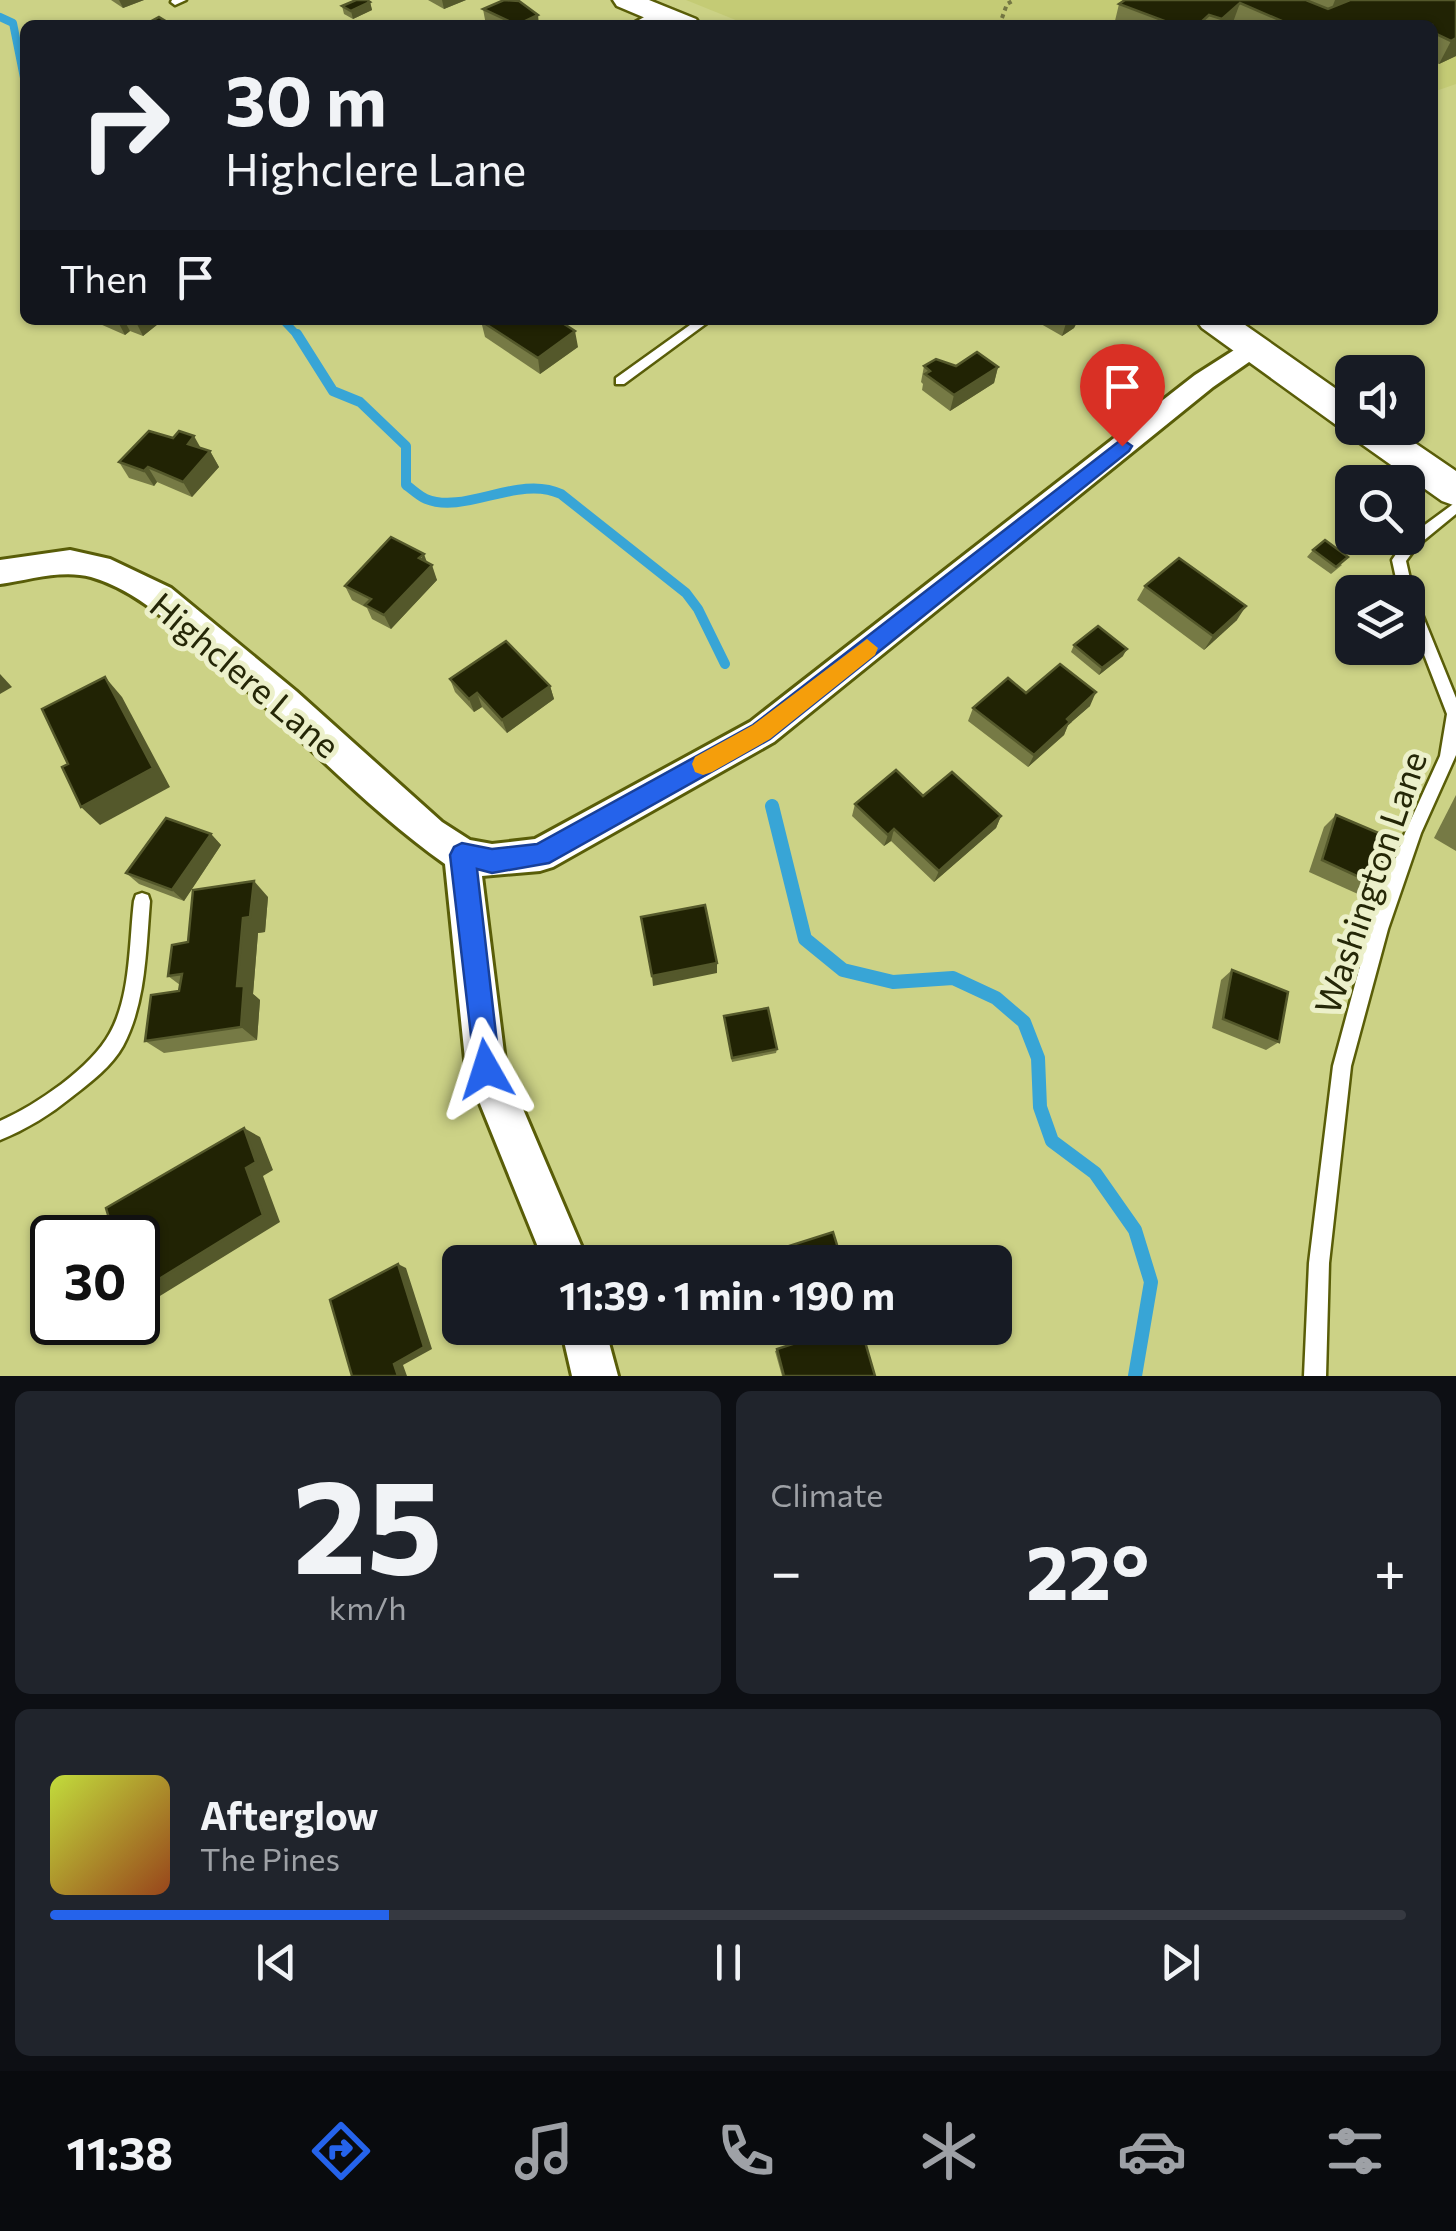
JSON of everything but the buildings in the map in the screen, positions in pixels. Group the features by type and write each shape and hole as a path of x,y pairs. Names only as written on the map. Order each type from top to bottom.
{"street":[{"path":"626,0 647,19"},
{"path":"1221,325 1335,406"},
{"path":"559,1245 486,1069 462,855 492,861 540,855 762,732 1204,380 1253,347"},
{"path":"1390,445 1456,491"},
{"name":"Highclere Lane","path":"0,572 70,562 99,568 160,597 284,701 430,833 462,855"},
{"path":"587,1345 595,1376"}],"lane":[{"path":"620,381 698,325"},
{"name":"Washington Lane","path":"1403,575 1400,560 1412,542 1456,507"},
{"name":"Washington Lane","path":"1315,1376 1320,1263 1342,1066 1379,929 1413,833 1448,756 1455,714 1425,639"},
{"path":"0,1131 62,1095 116,1041 132,984 142,900"}],"path":[{"path":"1002,18 1007,4 1014,0"}],"shaded area":[{"path":"686,0 1456,0 1456,84 1438,90 1438,20 736,20"}],"waterway":[{"path":"0,17 13,23 20,58"},
{"path":"288,325 299,337"},
{"path":"299,337 333,391 360,402 406,446 406,485 423,498 441,503 528,489 561,494 686,593 725,664"},
{"path":"772,806 805,939 843,970 893,982 953,978 996,998 1024,1022 1038,1058 1040,1107 1052,1141 1095,1173 1135,1230 1151,1282 1135,1376"}],"slow traffic":[{"path":"703,764 762,732 867,648"}],"route":[{"path":"486,1069 462,855 492,861 540,855 762,732 1122,446"}]}
